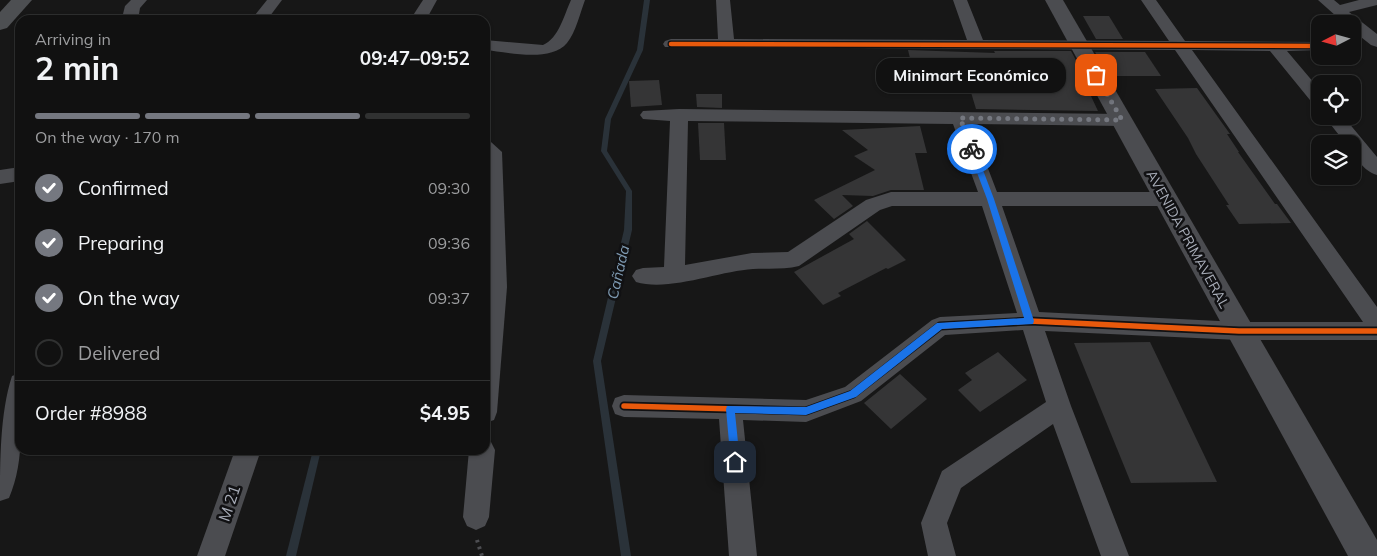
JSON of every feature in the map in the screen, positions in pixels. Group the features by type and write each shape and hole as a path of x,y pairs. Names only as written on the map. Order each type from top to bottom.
{"main road":[{"path":"0,24 22,0"}],"street":[{"path":"132,15 133,6 140,0"},
{"path":"263,15 275,0"},
{"path":"421,15 430,0"},
{"path":"490,46 545,50 554,46 561,40 578,0"},
{"path":"723,0 726,44"},
{"path":"960,0 977,45"},
{"name":"AVENIDA PRIMAVERAL","path":"1054,0 1168,199 1239,331 1367,556"},
{"path":"1148,0 1377,324"},
{"path":"1325,0 1377,42"},
{"path":"1338,10 1377,0"},
{"path":"671,44 1311,46"},
{"path":"1274,46 1311,90"},
{"path":"649,115 1122,120"},
{"path":"674,275 679,115"},
{"path":"960,118 990,199 1059,406 1115,556"},
{"path":"1340,125 1377,169"},
{"path":"490,169 496,287 490,355"},
{"path":"0,177 15,175"},
{"path":"644,276 674,275 752,261 792,260 873,205 891,199 1168,199"},
{"path":"624,406 806,411 853,394 940,326 1030,321 1239,331 1377,331"},
{"path":"942,556 934,523 950,480 1059,406"},
{"path":"730,409 743,556"},
{"path":"0,490 15,410"},
{"name":"M 21","path":"211,556 246,455"},
{"path":"476,517 482,455"}],"building":[{"path":"1083,16 1109,16 1123,39 1096,39"},
{"path":"908,50 995,53 994,51 1071,51 1085,77 1082,77 1098,111 976,109 967,79 915,79"},
{"path":"1095,52 1145,52 1161,76 1110,76"},
{"path":"659,80 662,105 631,107 629,81"},
{"path":"1197,88 1230,134 1227,134 1238,152 1291,223 1239,224 1188,138 1155,89"},
{"path":"696,94 722,94 722,108 697,107"},
{"path":"698,123 724,123 726,160 700,160"},
{"path":"920,126 927,153 915,153 924,190 891,190 873,196 842,195 853,206 834,219 814,200 875,170 854,156 868,150 842,130"},
{"path":"867,221 906,260 888,269 886,268 838,293 841,296 823,305 794,272 854,239 849,234"},
{"path":"1150,342 1217,482 1131,483 1074,343"},
{"path":"998,352 1027,380 980,412 958,390 972,380 965,373"},
{"path":"900,374 927,399 891,429 864,403"}],"waterway":[{"name":"Cañada","path":"626,556 597,361 628,230 629,191 604,151 608,119 640,50 647,0"},
{"path":"291,556 316,455"}],"cycle path":[{"path":"671,44 1311,46"},
{"path":"624,406 806,411 853,394 940,326 1030,321 1239,331 1377,331"}],"way so far":[{"path":"972,149 960,118 1122,120 1096,75"}],"place":[{"name":"Minimart Económico","path":"1096,75"}],"route":[{"path":"735,462 730,409 806,411 853,394 940,326 1030,321 972,149"}]}
